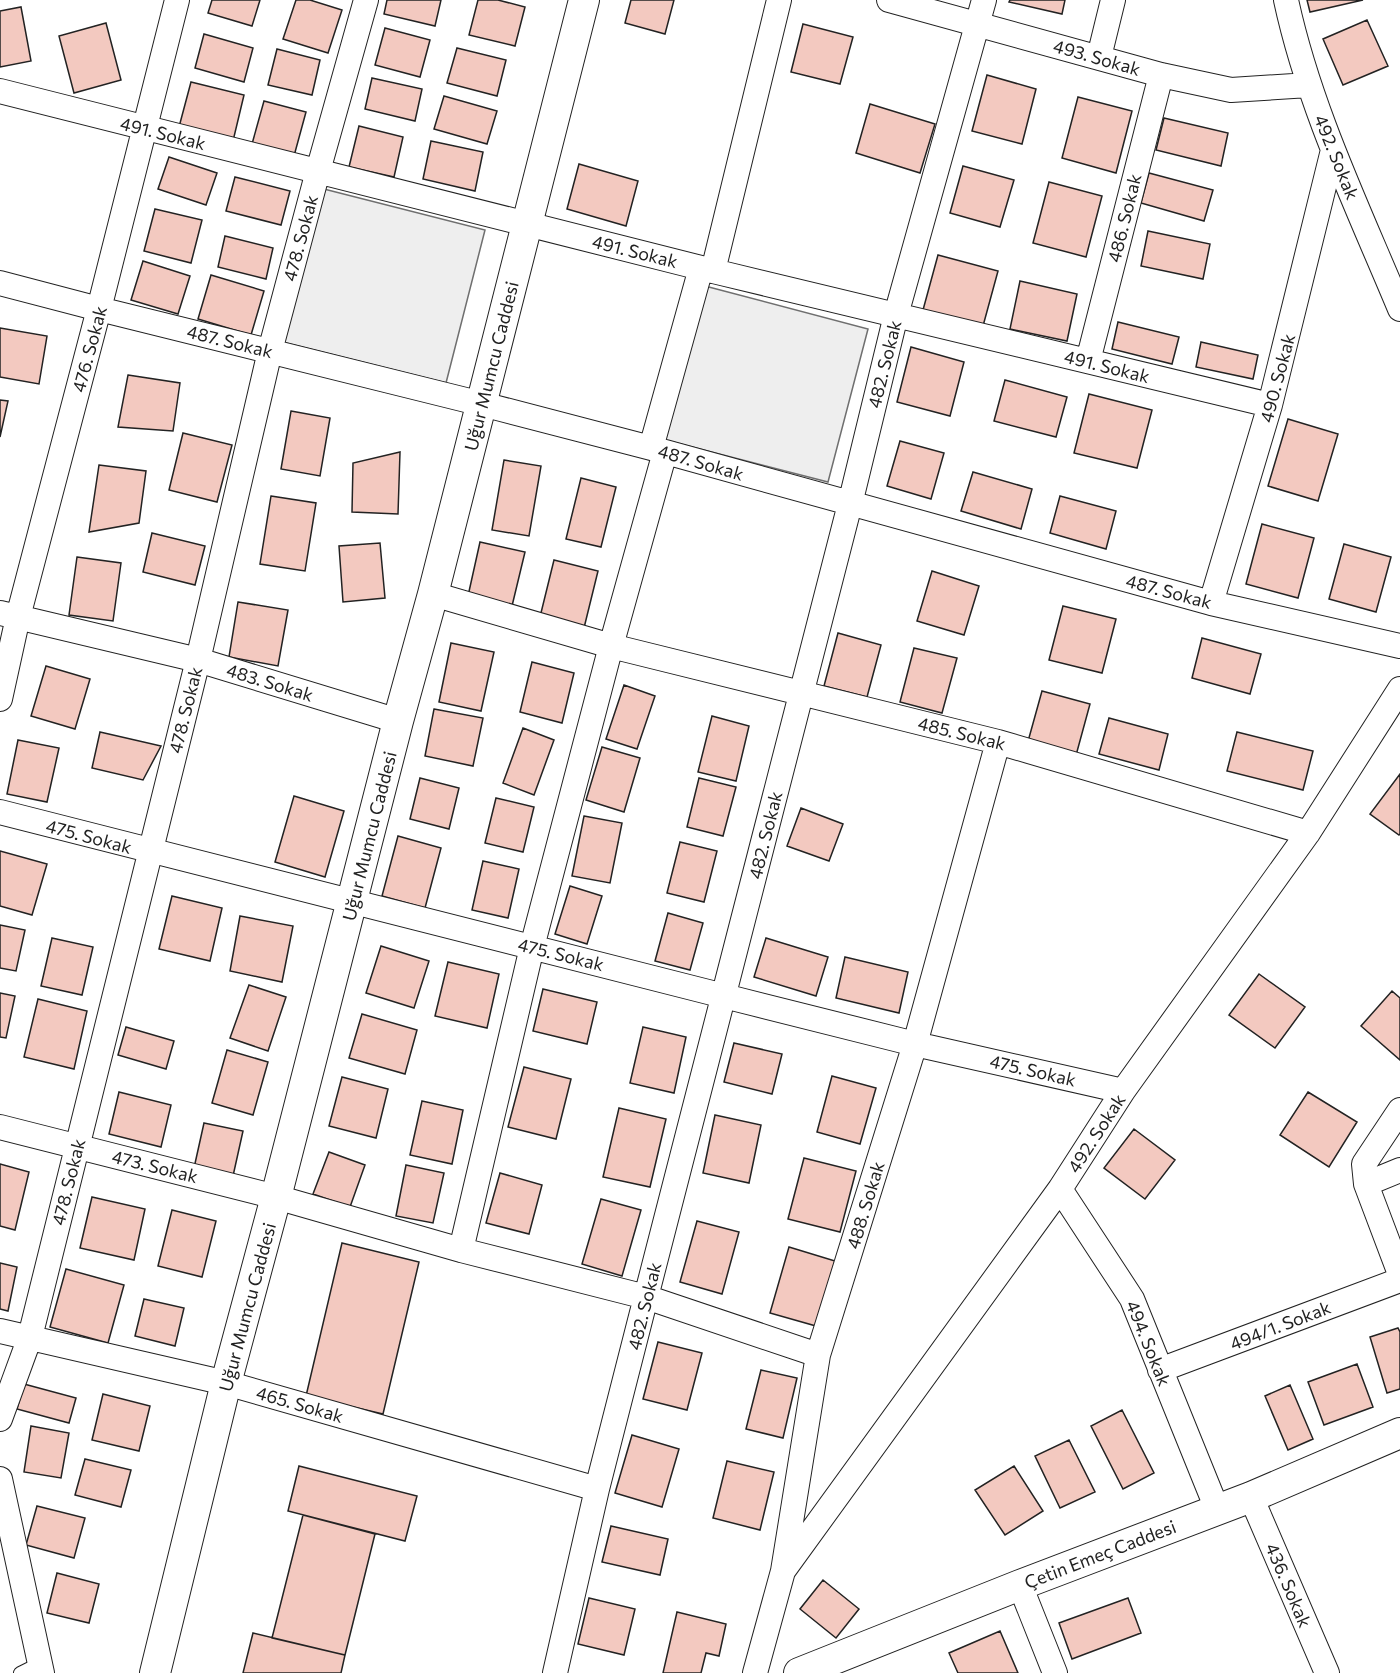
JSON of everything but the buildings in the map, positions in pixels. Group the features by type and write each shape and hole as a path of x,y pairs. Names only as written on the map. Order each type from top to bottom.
{"street":[{"name":"476. Sokak","path":"0,699 9,615 99,309 177,0"},
{"name":"478. Sokak","path":"0,1419 30,1337 198,660 270,351 366,0"},
{"name":"Uğur Mumcu Caddesi","path":"155,1673 226,1383 433,594 584,0"},
{"path":"461,1250 532,946 611,646 658,450 779,0"},
{"name":"493. Sokak","path":"889,0 1161,75 1231,90 1309,84"},
{"name":"482. Sokak","path":"555,1673 597,1489 645,1297 850,504 896,315 984,0"},
{"path":"1099,57 1113,0"},
{"name":"492. Sokak","path":"1286,0 1309,84 1400,309"},
{"name":"486. Sokak","path":"1088,362 1161,75"},
{"name":"491. Sokak","path":"0,92 707,270 1270,405"},
{"name":"490. Sokak","path":"1211,603 1270,405 1334,150"},
{"name":"487. Sokak","path":"0,283 658,450 1211,603 1400,646"},
{"name":"485. Sokak","path":"433,594 611,646 998,742 1308,833"},
{"name":"483. Sokak","path":"9,615 198,660 398,722"},
{"name":"492. Sokak","path":"783,1570 1060,1189 1123,1091 1308,833 1400,689"},
{"name":"488. Sokak","path":"755,1673 783,1570 818,1355 915,1044 998,742"},
{"name":"475. Sokak","path":"0,812 915,1044 1123,1091"},
{"path":"1400,1110 1364,1164 1366,1184 1400,1274"},
{"name":"473. Sokak","path":"0,1127 276,1197 461,1250 645,1297 818,1355"},
{"path":"1366,1184 1400,1170"},
{"name":"494. Sokak","path":"1060,1189 1132,1299 1217,1509"},
{"name":"494/1. Sokak","path":"1160,1370 1400,1280"},
{"name":"465. Sokak","path":"0,1330 226,1383 597,1489"},
{"name":"Çetin Emeç Caddesi","path":"799,1673 1020,1585 1251,1497 1400,1433"},
{"path":"0,1479 34,1670"},
{"name":"436. Sokak","path":"1251,1497 1327,1673"},
{"path":"1020,1585 1055,1673"}],"shaded area":[{"path":"320,188 485,230 446,383 282,342"},
{"path":"705,286 868,329 828,482 665,440"}]}
